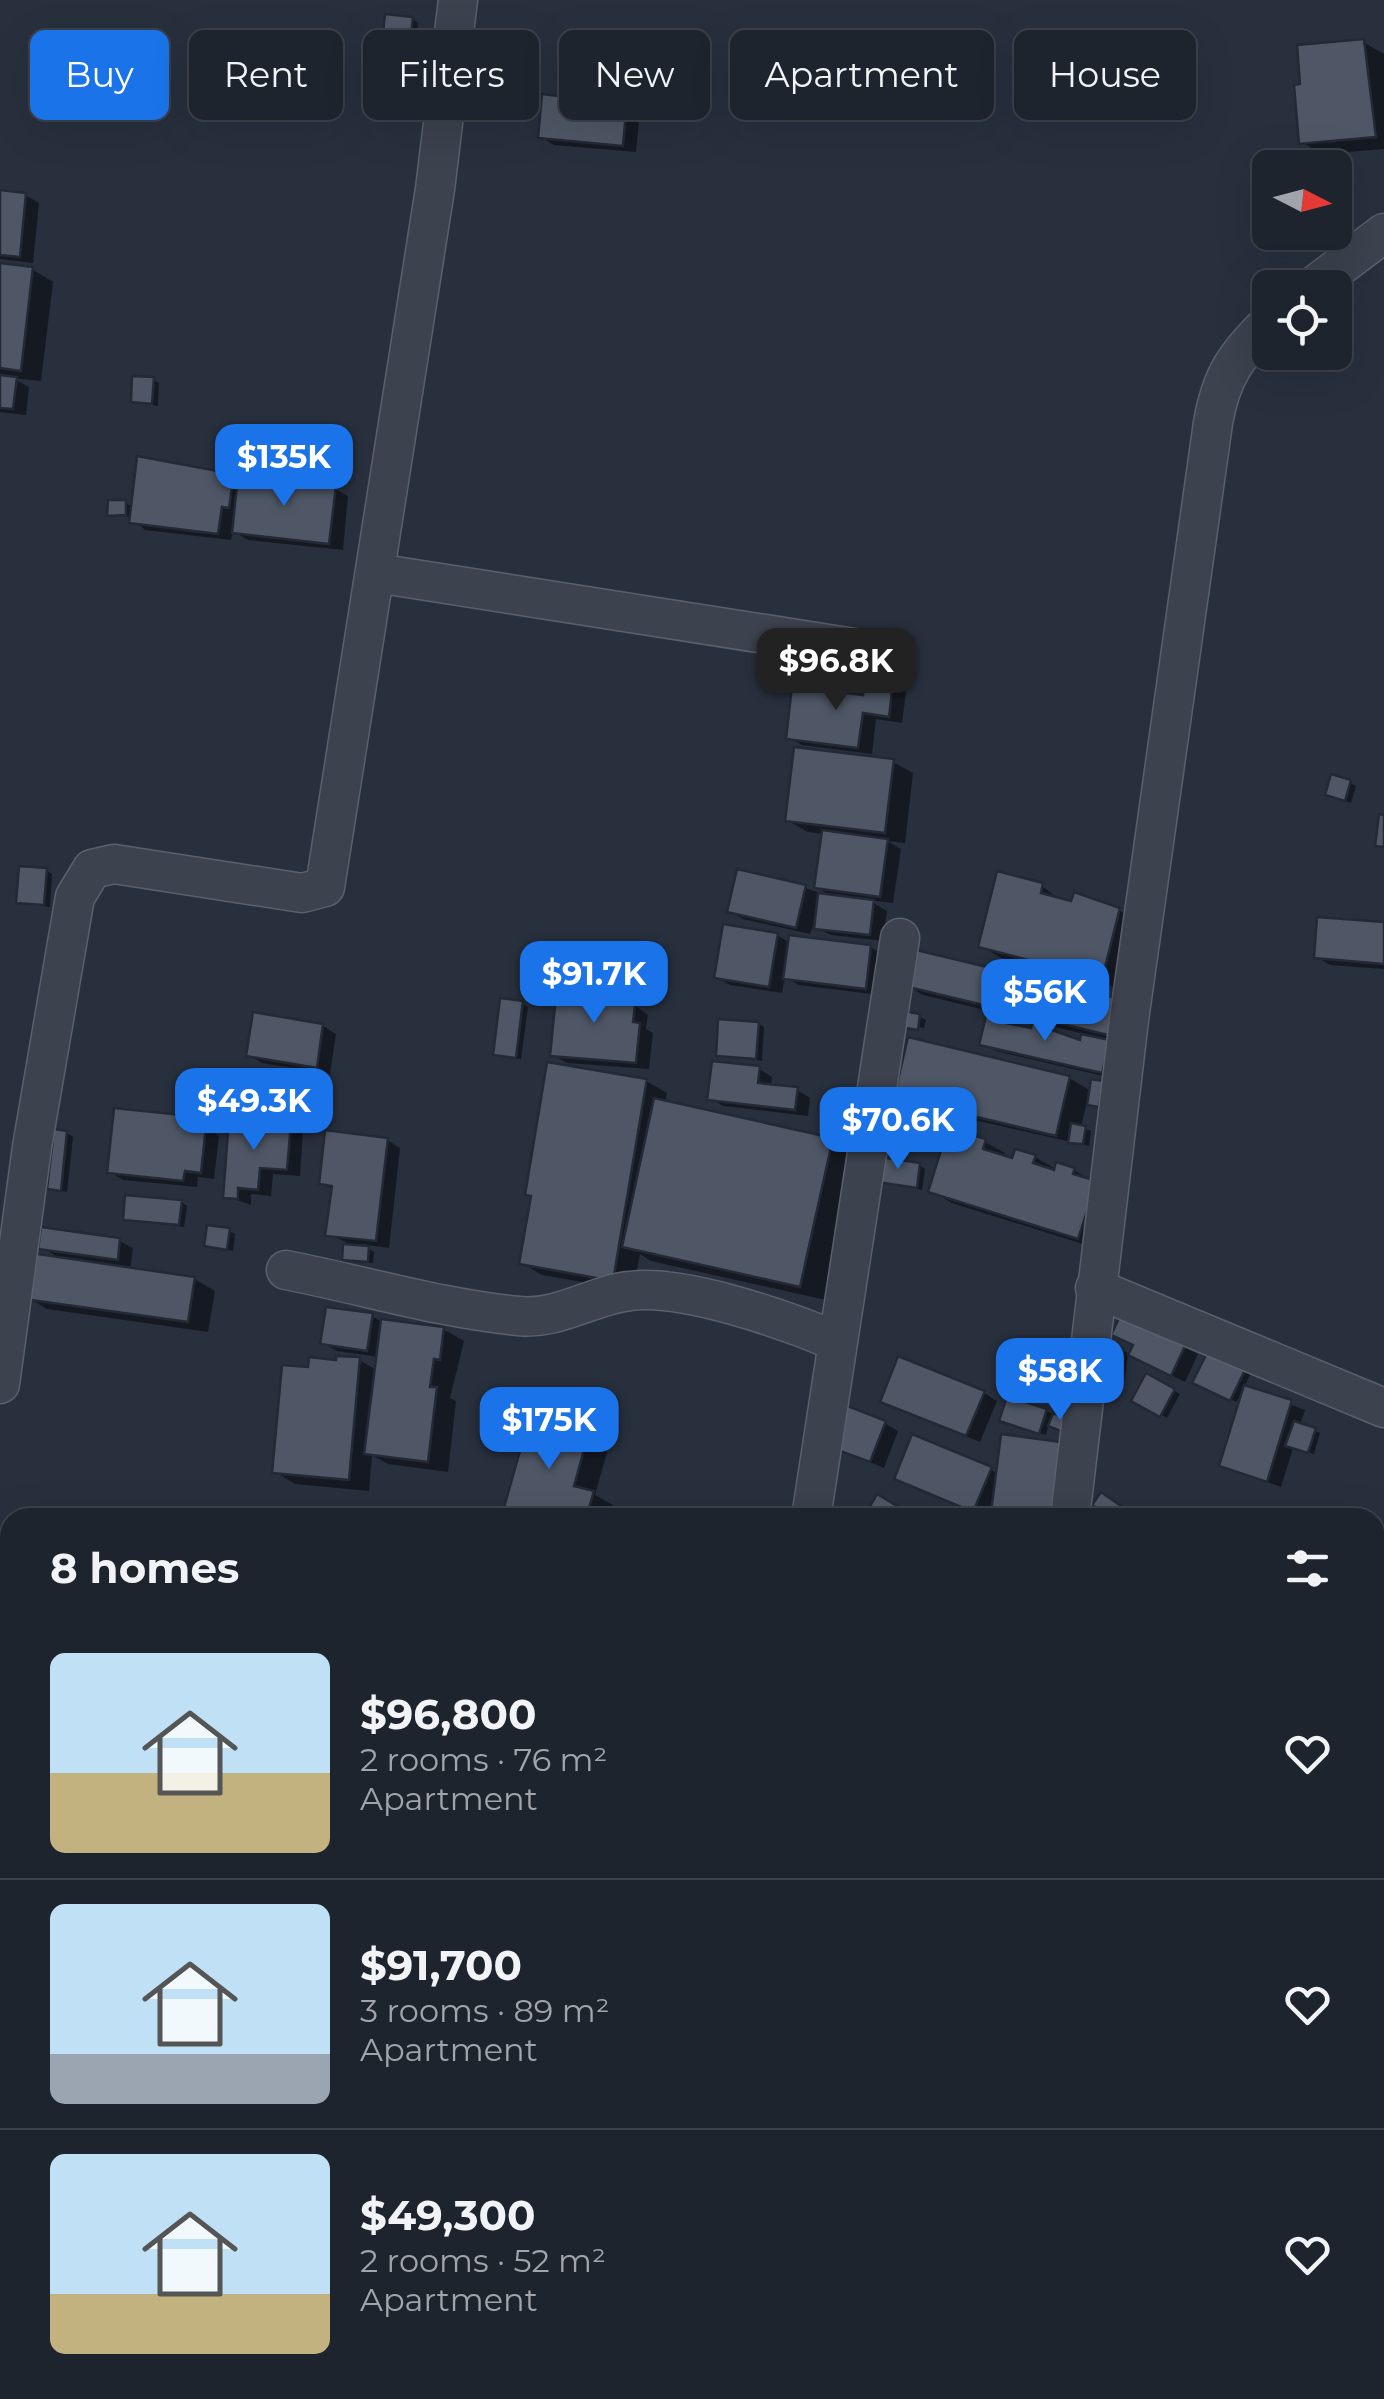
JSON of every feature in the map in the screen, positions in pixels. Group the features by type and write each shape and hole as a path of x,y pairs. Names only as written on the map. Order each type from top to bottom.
{"street":[{"path":"0,1384 32,1147 75,897 92,869 114,864 302,894 326,887 376,573 458,0"},
{"path":"1335,270 1384,233"},
{"path":"1071,1508 1095,1288 1220,385 1252,339"},
{"path":"376,573 854,648"},
{"path":"812,1508 900,938"},
{"path":"286,1270 522,1317 574,1310 630,1290 683,1296 786,1321 836,1341"},
{"path":"1095,1288 1384,1408"}],"building":[{"path":"385,14 413,17 412,30 383,30"},
{"path":"1364,39 1376,137 1299,144 1294,85 1300,84 1297,45"},
{"path":"542,94 559,96 559,120 625,120 623,146 538,138"},
{"path":"0,190 26,193 20,257 0,255"},
{"path":"0,263 33,267 21,371 0,368"},
{"path":"0,375 17,377 13,409 0,408"},
{"path":"132,376 154,377 152,404 131,402"},
{"path":"137,456 234,474 229,508 222,507 218,534 129,523"},
{"path":"238,475 336,486 329,544 232,533"},
{"path":"108,500 126,500 126,515 107,516"},
{"path":"864,678 893,682 889,717 863,713 858,748 786,739 792,686 863,695"},
{"path":"794,747 894,759 885,833 785,821"},
{"path":"1331,774 1351,780 1345,801 1325,795"},
{"path":"1379,814 1384,815 1384,847 1375,846"},
{"path":"822,830 888,839 880,897 814,888"},
{"path":"19,866 47,868 44,905 16,903"},
{"path":"737,869 806,885 796,928 727,912"},
{"path":"997,871 1043,883 1041,893 1071,901 1074,892 1120,908 1102,979 978,947"},
{"path":"818,893 874,900 870,935 814,929"},
{"path":"1317,917 1384,922 1384,964 1314,958"},
{"path":"723,924 778,933 769,987 714,978"},
{"path":"789,935 871,945 866,989 783,979"},
{"path":"908,948 1116,998 1108,1035 900,985"},
{"path":"557,986 620,992 619,1004 635,1005 633,1022 640,1023 636,1063 550,1056"},
{"path":"500,998 523,1001 516,1058 493,1055"},
{"path":"897,1010 920,1014 918,1030 894,1026"},
{"path":"253,1012 323,1024 317,1068 246,1056"},
{"path":"987,1012 1003,1016 1001,1022 1031,1028 1032,1023 1080,1040 1081,1034 1110,1040 1102,1073 979,1045"},
{"path":"718,1019 759,1022 756,1059 716,1056"},
{"path":"908,1037 1070,1076 1056,1136 894,1097"},
{"path":"712,1061 760,1066 758,1083 798,1087 795,1110 707,1100"},
{"path":"547,1062 647,1079 613,1281 519,1264 531,1196 525,1195"},
{"path":"228,1077 250,1079 246,1111 224,1109"},
{"path":"1091,1079 1103,1081 1099,1107 1087,1105"},
{"path":"654,1098 833,1138 800,1287 622,1247"},
{"path":"114,1108 192,1116 191,1124 206,1126 201,1173 185,1171 183,1181 107,1173"},
{"path":"229,1118 291,1123 287,1170 260,1168 258,1190 238,1188 238,1199 223,1198"},
{"path":"1071,1123 1086,1126 1083,1144 1068,1143"},
{"path":"948,1128 986,1139 983,1149 1012,1158 1015,1149 1036,1155 1033,1163 1054,1170 1056,1162 1075,1168 1073,1174 1097,1181 1078,1239 928,1192"},
{"path":"54,1129 67,1131 61,1191 47,1189"},
{"path":"325,1130 388,1138 376,1241 325,1236 332,1186 319,1184"},
{"path":"880,1157 920,1163 917,1188 877,1182"},
{"path":"125,1195 182,1200 179,1225 123,1220"},
{"path":"207,1225 230,1228 227,1250 204,1246"},
{"path":"41,1227 120,1238 118,1260 38,1249"},
{"path":"343,1244 369,1246 368,1262 342,1260"},
{"path":"31,1253 195,1277 188,1322 24,1299"},
{"path":"326,1307 373,1313 367,1351 320,1344"},
{"path":"1121,1314 1186,1344 1171,1376 1128,1355 1133,1345 1111,1335"},
{"path":"381,1319 444,1327 440,1360 434,1359 430,1387 437,1387 428,1462 364,1454"},
{"path":"1107,1345 1123,1348 1118,1385 1102,1382"},
{"path":"1209,1349 1246,1368 1230,1401 1192,1383"},
{"path":"336,1356 360,1357 349,1480 272,1473 282,1365 308,1367 309,1357 336,1360"},
{"path":"898,1356 985,1391 966,1436 880,1402"},
{"path":"1146,1373 1175,1389 1160,1417 1131,1401"},
{"path":"1244,1385 1292,1400 1267,1482 1219,1466"},
{"path":"1007,1396 1047,1409 1039,1434 999,1421"},
{"path":"845,1405 886,1421 870,1462 829,1447"},
{"path":"531,1412 590,1428 574,1486 594,1491 589,1508 504,1508"},
{"path":"1053,1413 1072,1420 1068,1434 1048,1426"},
{"path":"1294,1421 1316,1428 1308,1453 1285,1446"},
{"path":"912,1434 992,1467 975,1508 963,1508 894,1479"},
{"path":"1001,1434 1068,1443 1059,1508 992,1508"},
{"path":"1101,1492 1124,1508 1097,1508 1092,1505"},
{"path":"877,1494 900,1508 869,1508"}]}
